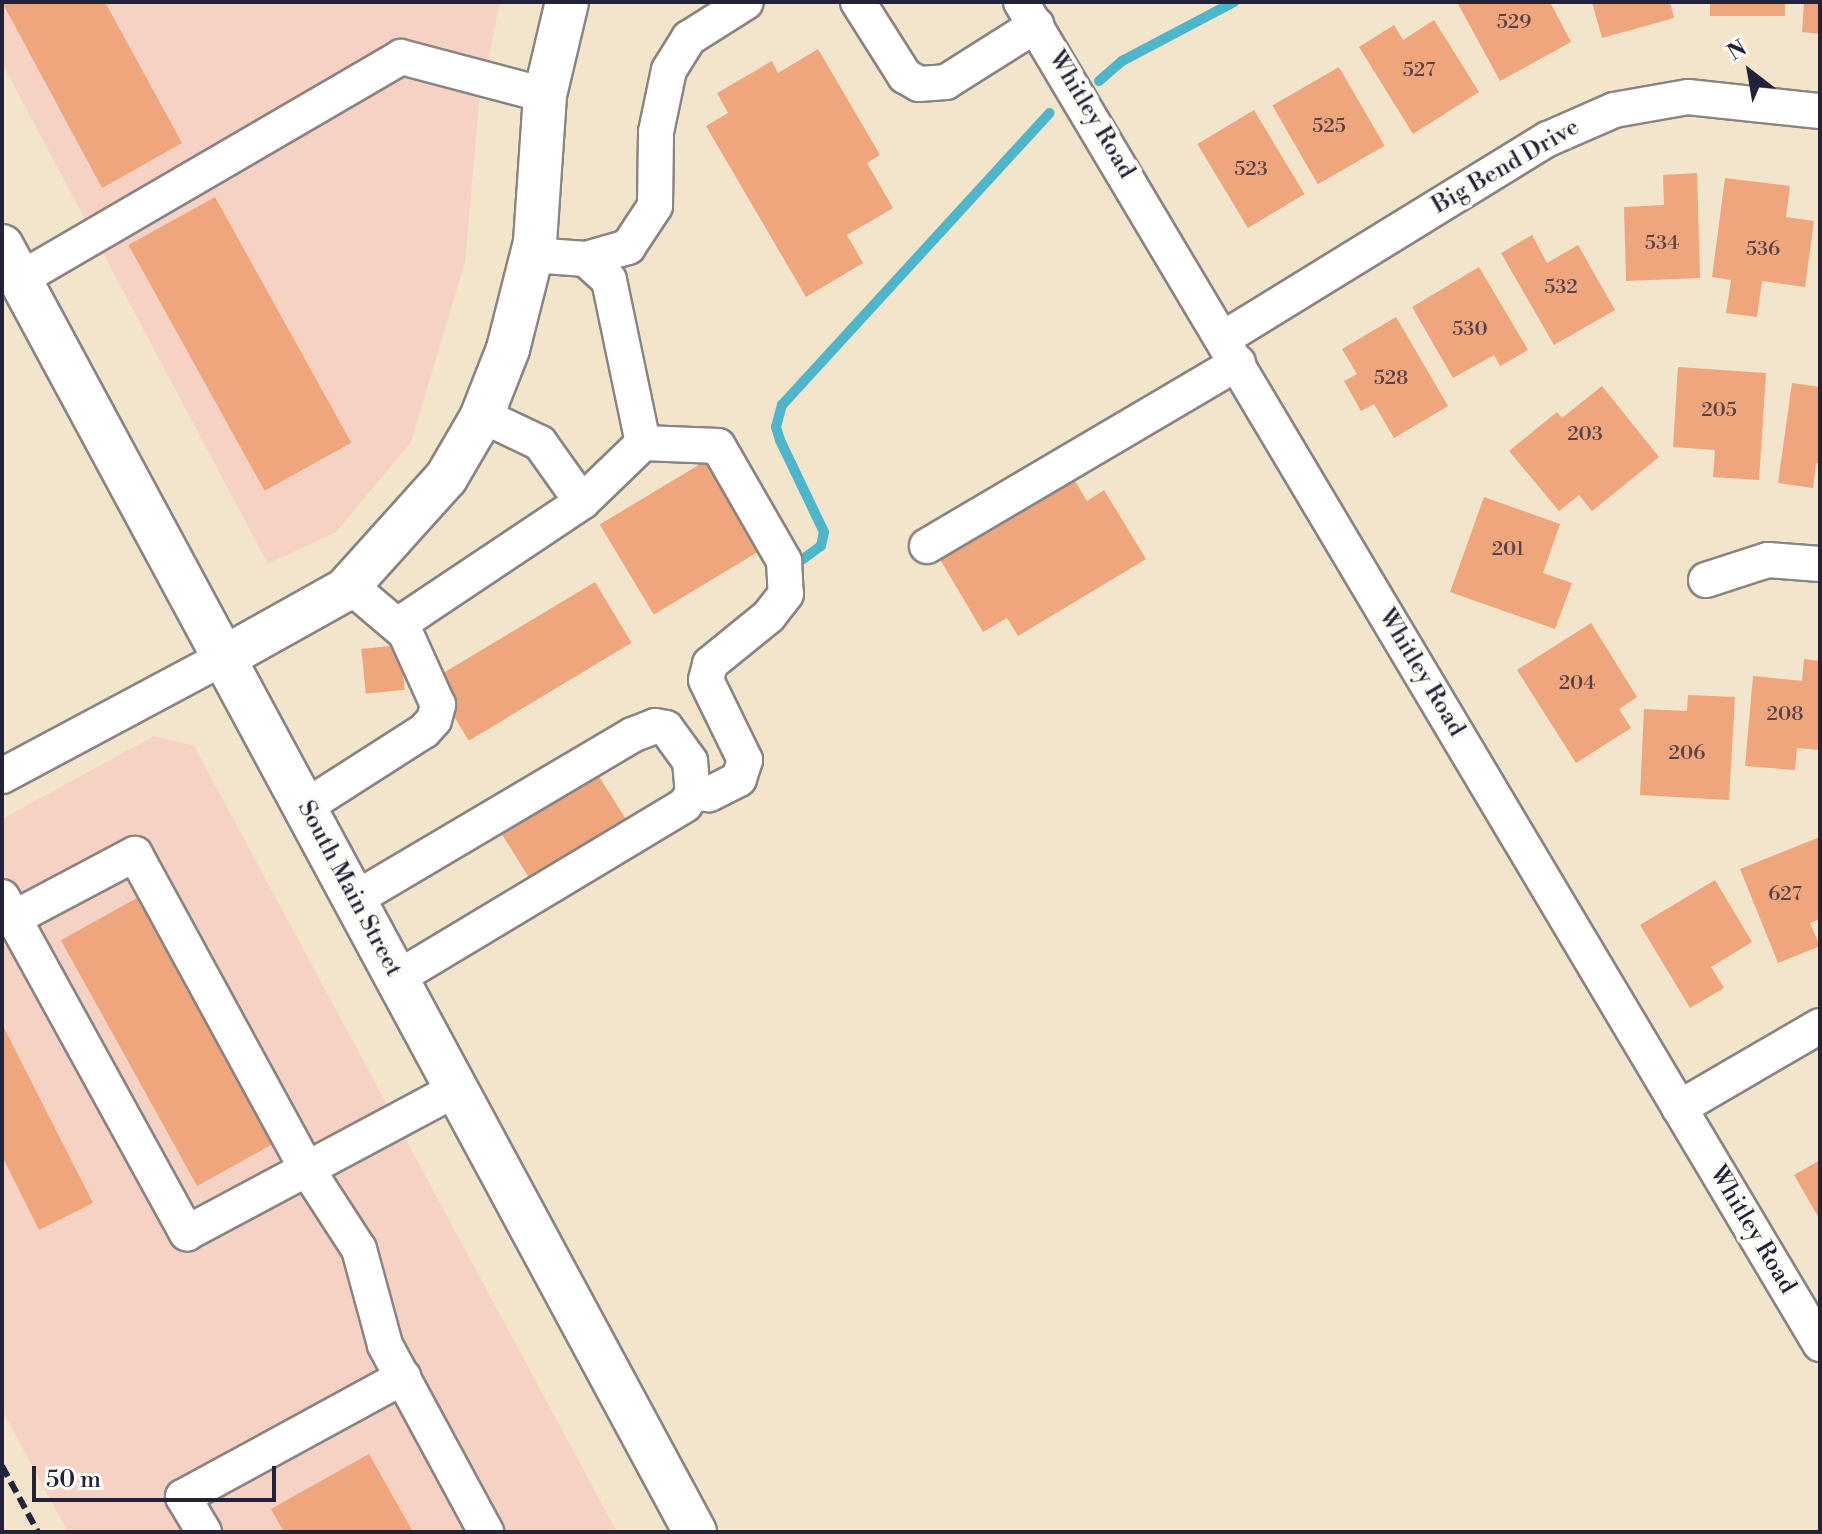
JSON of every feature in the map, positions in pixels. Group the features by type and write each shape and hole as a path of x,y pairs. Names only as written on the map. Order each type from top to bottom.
{"main road":[{"path":"225,657 349,585 446,478 481,415 508,349 531,255 545,95 567,2"},
{"name":"South Main Street","path":"11,263 695,1532"}],"street":[{"path":"531,255 586,259 628,247 655,206 656,132 669,70 689,38 746,2"},
{"path":"858,2 905,76 919,84 946,82 1028,14"},
{"name":"Whitley Road","path":"1028,14 1820,1344"},
{"path":"11,263 401,57 545,95"},
{"name":"Big Bend Drive","path":"927,546 1231,351 1548,139 1603,114 1688,97 1820,111"},
{"path":"586,259 609,280 643,443"},
{"path":"481,415 540,443 582,502"},
{"path":"305,807 424,731 434,720 438,705 402,630 401,623 409,614 582,502 643,443 718,446 784,561 786,594 769,616 710,664 706,680 745,760 739,779 709,794 693,793"},
{"path":"1706,580 1768,560 1820,564"},
{"path":"349,585 402,630"},
{"path":"2,776 225,657"},
{"path":"355,899 632,735 655,726 666,728 690,761 693,793 685,805 397,978"},
{"path":"457,1089 307,1169 187,1233 8,907 135,854 307,1169 359,1249 385,1345 486,1532"},
{"path":"1679,1108 1820,1026"},
{"path":"204,1532 183,1497 403,1377"}],"shaded area":[{"path":"2,2 500,2 479,104 465,262 411,442 336,532 268,564 2,63"},
{"path":"154,736 194,746 617,1532 68,1532 2,1410 2,819"}],"building":[{"path":"2,2 105,2 182,143 102,188"},
{"path":"1457,2 1550,2 1571,42 1500,81"},
{"path":"1592,2 1670,2 1674,18 1602,38"},
{"path":"1710,2 1785,2 1785,16 1710,16"},
{"path":"1804,2 1820,2 1820,34 1802,32"},
{"path":"1434,20 1479,92 1413,134 1359,47 1394,25 1403,40"},
{"path":"818,49 880,155 867,163 893,208 847,235 863,263 806,297 706,126 728,113 717,93 772,61 778,73"},
{"path":"1339,67 1384,146 1318,184 1272,106"},
{"path":"1254,110 1304,194 1248,228 1197,144"},
{"path":"1697,173 1700,278 1626,281 1624,207 1664,205 1663,175"},
{"path":"1725,178 1790,186 1786,217 1814,221 1805,287 1762,281 1757,317 1726,313 1731,280 1712,277"},
{"path":"215,197 351,443 265,491 128,245"},
{"path":"1532,235 1547,263 1578,245 1615,310 1554,345 1501,253"},
{"path":"1479,267 1528,350 1500,366 1494,355 1453,378 1412,307"},
{"path":"1396,317 1448,406 1394,438 1374,404 1361,411 1344,381 1357,374 1342,349"},
{"path":"1678,367 1766,373 1759,480 1713,477 1715,450 1673,447"},
{"path":"1792,383 1820,387 1820,464 1816,463 1813,488 1778,483"},
{"path":"1602,386 1659,457 1592,511 1579,495 1559,511 1509,451 1557,412 1562,418"},
{"path":"712,457 766,547 654,614 600,524"},
{"path":"1072,476 1087,501 1104,490 1146,559 1018,636 1007,618 983,632 938,556"},
{"path":"1484,497 1560,524 1543,573 1572,583 1555,629 1450,592"},
{"path":"595,582 632,643 469,741 432,680"},
{"path":"1591,623 1637,697 1619,709 1631,728 1576,763 1517,670"},
{"path":"400,645 405,690 366,694 361,649"},
{"path":"1804,659 1820,661 1820,750 1797,748 1795,770 1745,766 1753,676 1802,681"},
{"path":"1688,695 1735,697 1729,800 1640,795 1644,709 1687,711"},
{"path":"595,770 626,820 530,880 499,830"},
{"path":"1820,837 1820,919 1810,923 1820,946 1778,963 1740,869"},
{"path":"1715,880 1752,942 1711,967 1724,988 1690,1008 1640,925"},
{"path":"137,898 273,1144 197,1186 61,940"},
{"path":"2,1024 93,1203 39,1230 2,1156"},
{"path":"1820,1160 1820,1220 1794,1175"},
{"path":"369,1454 413,1532 284,1532 271,1509"}],"waterway":[{"path":"1099,81 1122,61 1234,2"},
{"path":"803,559 821,546 824,532 780,440 776,427 782,405 1050,113"}],"railway":[{"path":"2,1466 38,1532"}]}
